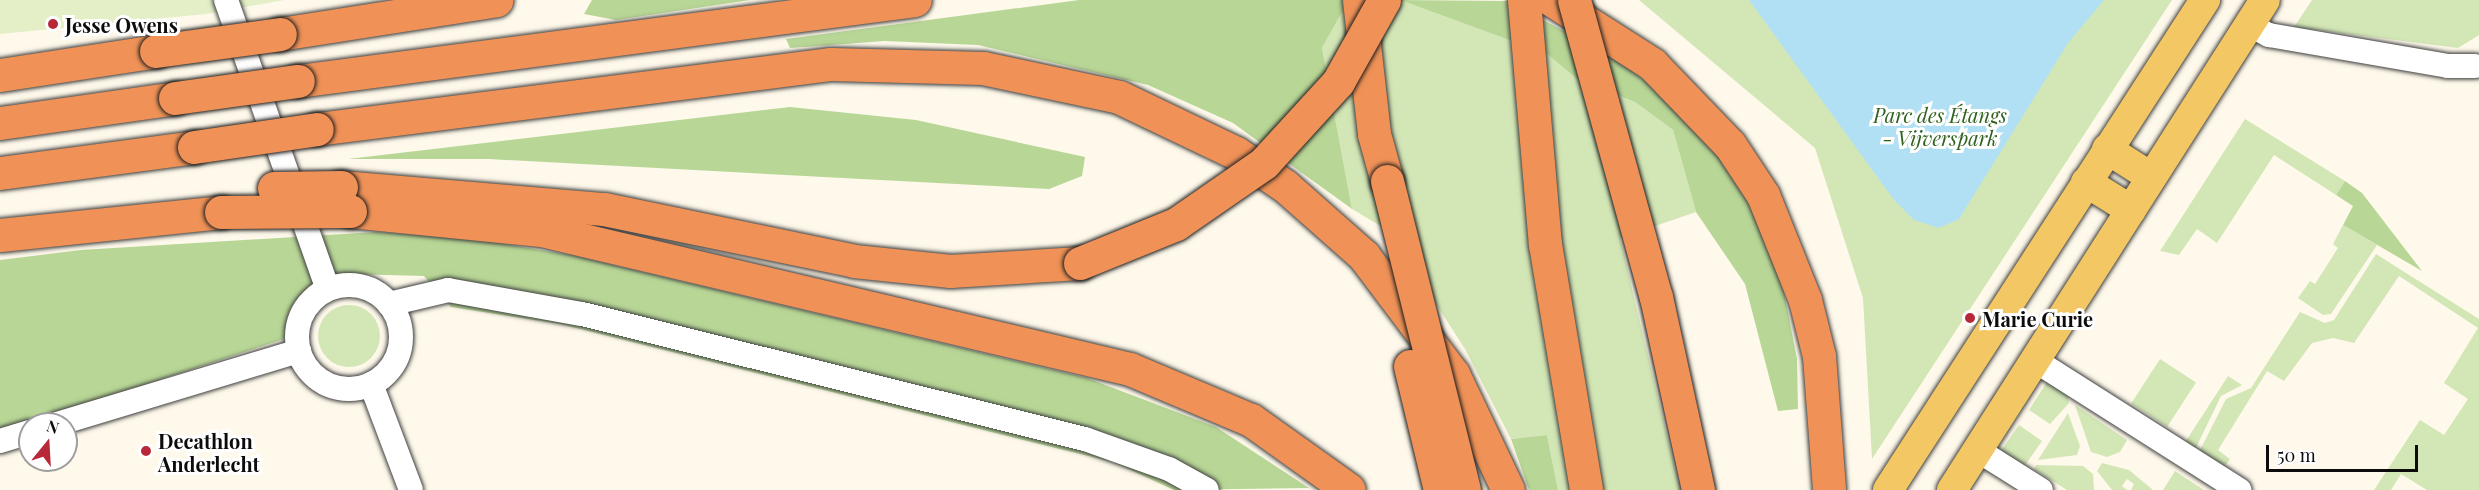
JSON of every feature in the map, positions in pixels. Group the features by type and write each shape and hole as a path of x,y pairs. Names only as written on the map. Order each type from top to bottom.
{"highway":[{"path":"0,75 496,0"},
{"path":"0,123 298,81 915,0"},
{"path":"1359,0 1374,134 1464,490"},
{"path":"0,215 216,202 345,199 604,209 854,261 950,271 1080,263 1176,224 1264,163 1338,82 1384,0"},
{"path":"1524,0 1545,244 1586,490"},
{"path":"1552,0 1652,64 1730,146 1763,195 1806,300 1828,428 1829,490"},
{"path":"1574,0 1656,297 1698,490"},
{"path":"0,173 317,129 831,64 983,68 1119,97 1236,153 1285,186 1364,256 1453,374 1508,490"},
{"path":"1374,134 1371,183 1378,228 1440,490"},
{"path":"345,199 541,230 1067,353 1170,382 1294,447 1349,490"},
{"path":"0,235 216,202"}],"main road":[{"path":"1888,490 2205,0"},
{"path":"1952,490 1979,452 2265,0"},
{"path":"2107,149 2151,177"},
{"path":"2086,182 2131,210"}],"street":[{"path":"226,0 328,289"},
{"path":"2248,24 2270,35 2448,66 2478,65"},
{"path":"364,287 389,304 399,324 400,347 390,369 371,384 335,387 306,367 299,351 302,314 328,289 364,287"},
{"path":"389,304 448,290 582,314 1085,439 1169,469 1207,490"},
{"path":"78,418 299,351"},
{"path":"2036,361 2239,490"},
{"path":"371,384 411,490"},
{"path":"0,441 18,436"},
{"path":"1979,452 2041,490"}],"green space":[{"name":"Jesse Owens","path":"0,0 284,0 206,14 0,34"},
{"path":"592,0 750,0 616,20 584,14"},
{"path":"1079,0 1349,0 1322,48 1352,209 1233,123 1148,85 978,45 885,41 790,48 786,39"},
{"path":"1349,0 1400,0 1547,54 1577,79 1635,102 1673,130 1696,212 1620,238 1680,490 1558,490 1547,435 1511,439 1465,349 1389,231 1352,209 1322,48"},
{"path":"1400,0 1507,1 1621,61 1667,100 1722,161 1757,216 1783,287 1797,359 1798,409 1778,411 1745,284 1696,212 1673,130 1635,102 1577,79 1547,54"},
{"name":"Parc des Étangs - Vijverspark","path":"1639,0 2172,0 1872,459 1863,298 1815,148"},
{"path":"2312,0 2479,0 2479,35 2458,48 2294,27"},
{"path":"790,107 916,120 1085,157 1082,176 1049,189 489,159 348,159"},
{"path":"2245,119 2345,181 2336,195 2274,155 2217,243 2197,229 2179,255 2160,251"},
{"path":"2345,181 2362,193 2422,271 2343,225 2353,206 2336,195"},
{"path":"2343,225 2377,245 2331,314 2323,315 2298,298 2310,281 2315,284 2338,248 2333,244"},
{"path":"377,232 473,239 571,255 1087,378 1216,427 1309,488 1174,490 1113,462 560,324 451,307 424,276 348,274 316,285 298,301 284,339 61,412 18,412 18,426 0,432 0,260 81,250"},
{"path":"2376,254 2479,319 2479,490 2427,490 2401,474 2391,490 2374,490 2420,420 2444,435 2468,399 2444,383 2478,328 2399,276 2354,343 2333,338 2312,343 2284,381 2267,371 2218,450 2230,459 2221,471 2197,456 2226,399 2251,388 2300,312 2325,323 2334,320"},
{"path":"343,305 355,305 371,314 378,324 380,336 378,348 371,358 355,367 343,367 332,362 323,353 318,342 318,330 323,319 332,310"},
{"path":"2160,359 2196,382 2167,427 2131,403"},
{"path":"2228,376 2242,385 2221,396 2193,454 2182,447"},
{"path":"2047,382 2068,396 2069,403 2050,424 2029,410"},
{"path":"2075,405 2127,440 2120,452 2107,457 2091,452"},
{"path":"2068,413 2080,446 2077,455 2038,460"},
{"path":"2019,425 2042,441 2023,468 2000,452"},
{"path":"1547,435 1558,490 1529,490 1511,439"},
{"path":"2102,463 2129,470 2153,490 2131,490 2134,484 2127,479 2122,486 2127,490 2112,490 2097,471"},
{"path":"2036,465 2083,466 2093,474 2094,490 2067,490 2034,469"},
{"path":"2175,471 2204,490 2163,490"}],"water":[{"path":"1749,0 2104,0 2068,43 1959,219 1939,228 1914,220 1894,200"}],"place":[{"name":"Jesse Owens","path":"53,24"},
{"name":"Marie Curie","path":"1970,318"},
{"name":"Decathlon Anderlecht","path":"146,451"}]}
